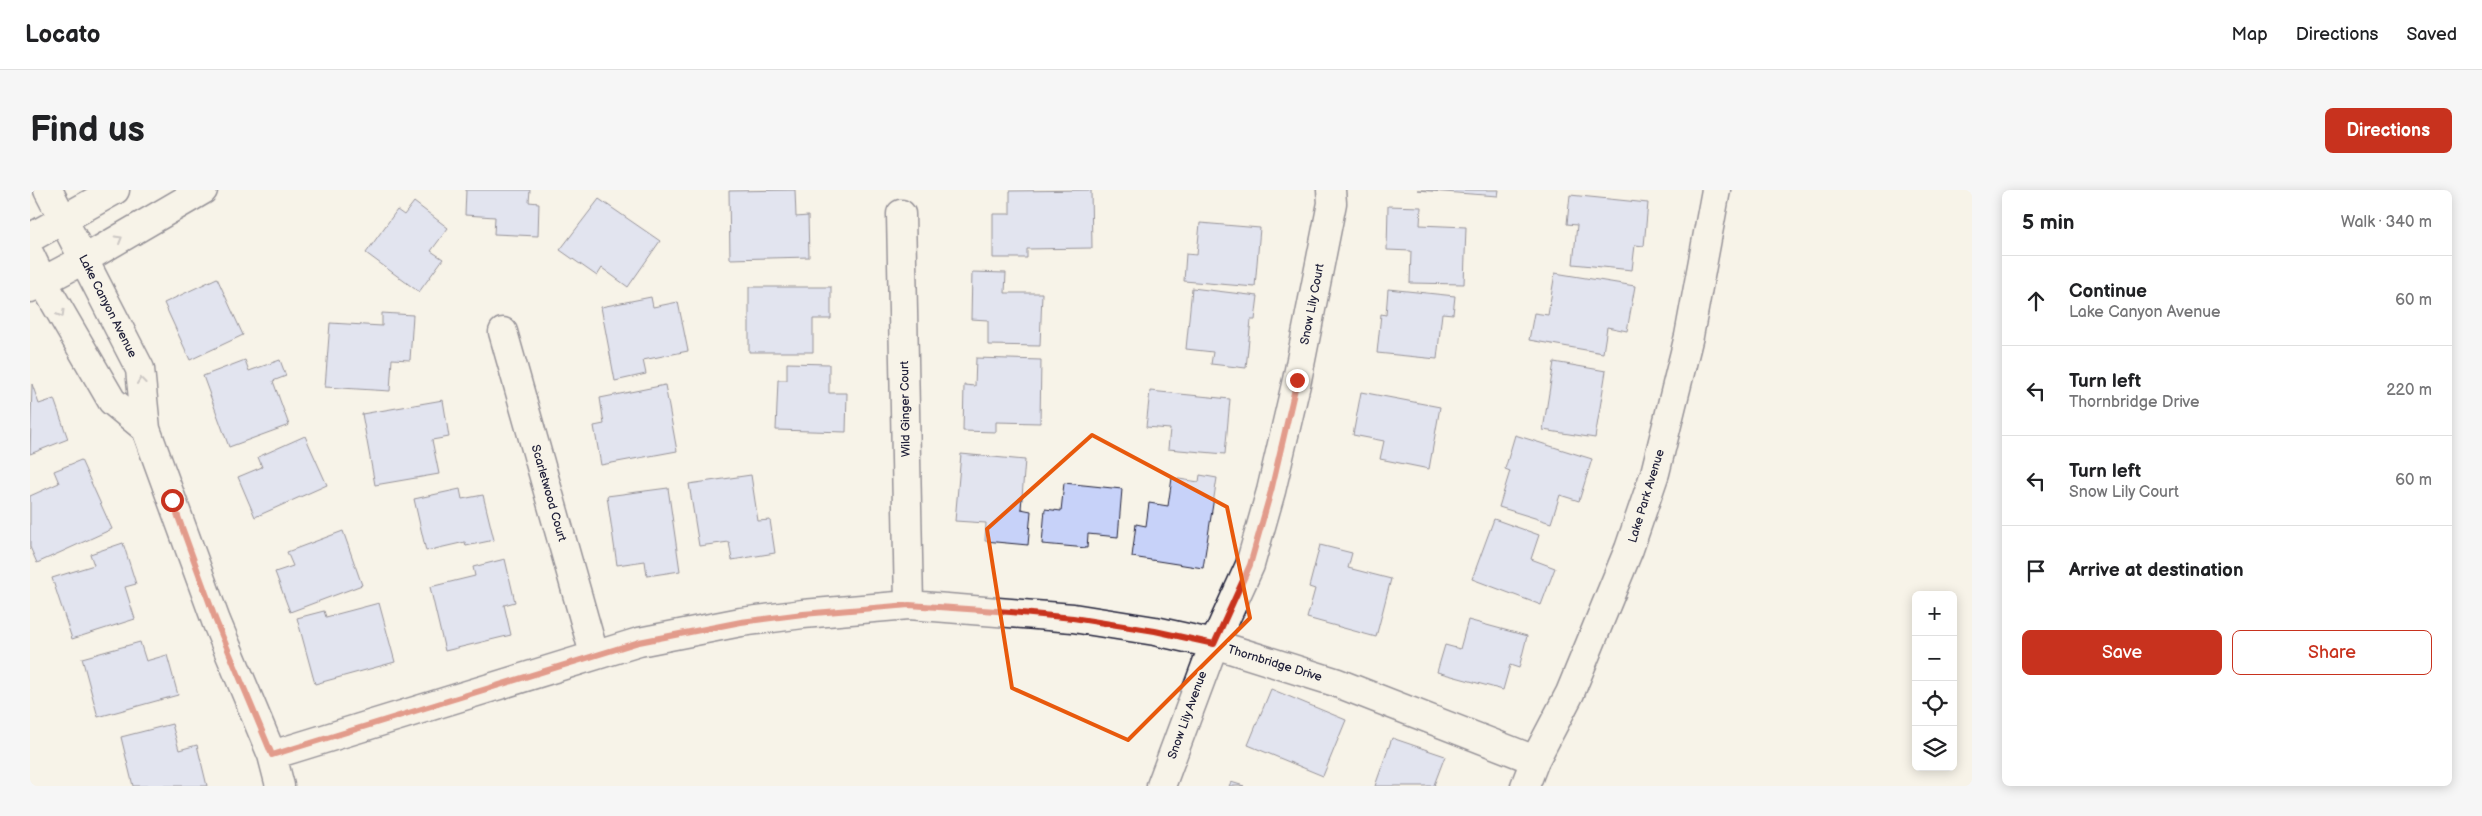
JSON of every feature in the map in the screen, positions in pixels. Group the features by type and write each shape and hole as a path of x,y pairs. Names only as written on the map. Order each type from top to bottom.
{"street":[{"name":"Lake Canyon Avenue","path":"48,190 140,369 146,429 216,621 272,755 280,786"},
{"path":"30,238 115,190"},
{"path":"36,285 83,260 203,190"},
{"name":"Snow Lily Court","path":"1214,644 1250,565 1271,491 1297,380 1332,203 1331,190"},
{"name":"Lake Park Avenue","path":"1525,786 1535,760 1574,684 1629,549 1655,473 1689,336 1716,190"},
{"name":"Wild Ginger Court","path":"902,214 909,605"},
{"path":"30,255 36,285 112,402 146,429"},
{"name":"Scarletwood Court","path":"503,332 594,654"},
{"name":"Thornbridge Drive","path":"272,755 594,654 639,642 741,622 909,605 1073,618 1155,631 1214,644 1335,682 1535,760"},
{"name":"Snow Lily Avenue","path":"1161,786 1214,644"}],"highlighted area":[{"path":"1092,435 1227,507 1250,618 1128,740 1012,688 987,529"}],"building":[{"path":"466,190 530,190 529,202 539,203 538,236 494,234 495,217 465,215"},
{"path":"795,190 796,217 808,216 809,257 730,259 729,191"},
{"path":"1091,190 1092,248 1027,249 1027,258 993,258 993,214 1010,214 1010,191"},
{"path":"1417,190 1499,190 1498,196"},
{"path":"1570,195 1648,203 1644,246 1635,245 1632,270 1573,264 1577,225 1567,224"},
{"path":"599,199 660,241 628,287 602,268 597,276 560,250"},
{"path":"414,202 448,228 431,251 443,259 419,292 366,253 397,210 404,215"},
{"path":"1388,206 1421,207 1420,225 1466,227 1464,284 1410,283 1411,251 1387,250"},
{"path":"1200,223 1260,228 1255,287 1184,281 1186,254 1197,255"},
{"path":"972,272 1006,273 1005,293 1042,293 1040,346 988,345 988,320 971,319"},
{"path":"1555,273 1635,286 1627,331 1607,327 1603,353 1529,340 1534,313 1548,315"},
{"path":"217,278 243,335 190,360 164,303"},
{"path":"749,287 831,287 831,319 813,319 813,352 749,352"},
{"path":"1192,288 1258,296 1255,320 1251,320 1246,368 1211,364 1213,352 1186,349"},
{"path":"1388,289 1455,296 1453,314 1442,313 1437,359 1377,353 1381,314 1386,315"},
{"path":"651,297 653,307 678,302 688,351 643,360 646,374 615,381 601,307"},
{"path":"382,313 413,315 410,360 392,359 390,391 325,387 330,323 382,326"},
{"path":"976,358 1041,360 1040,423 996,422 996,432 963,431 964,385 975,386"},
{"path":"245,360 249,371 280,360 286,376 273,381 289,425 229,447 203,376"},
{"path":"1554,362 1606,371 1595,438 1543,430"},
{"path":"787,363 829,364 829,393 847,393 846,432 776,430 778,380 787,380"},
{"path":"32,384 39,404 54,399 68,439 30,454"},
{"path":"665,385 677,451 601,465 594,426 604,424 600,398"},
{"path":"1150,391 1230,399 1225,454 1168,449 1170,429 1146,427"},
{"path":"1361,392 1440,407 1429,469 1380,459 1384,441 1353,435"},
{"path":"443,400 449,437 432,440 439,474 375,485 362,414"},
{"path":"1515,435 1592,459 1579,501 1560,495 1551,523 1499,507 1510,471 1505,469"},
{"path":"305,436 327,485 255,517 238,477 262,467 258,457"},
{"path":"961,454 1025,460 1021,509 1031,511 1028,545 985,541 986,523 955,521"},
{"path":"81,460 112,529 37,563 30,547 30,496 59,483 54,471"},
{"path":"751,475 758,521 770,520 775,553 732,560 729,542 699,546 689,484"},
{"path":"1200,475 1217,478 1203,568 1132,557 1136,524 1146,526 1149,503 1168,506 1172,478 1199,482"},
{"path":"1064,483 1122,489 1118,537 1088,534 1087,548 1042,544 1045,509 1061,511"},
{"path":"668,488 680,571 647,576 645,561 617,565 607,496"},
{"path":"460,489 462,499 483,495 494,540 466,546 465,542 426,551 414,499"},
{"path":"1494,519 1539,535 1531,559 1555,568 1541,605 1472,579"},
{"path":"343,531 362,585 290,612 275,572 293,566 287,552"},
{"path":"123,543 136,584 125,587 135,619 72,639 52,578 94,565 90,554"},
{"path":"1320,545 1352,553 1348,568 1391,579 1376,637 1307,618 1315,589 1309,587"},
{"path":"505,559 515,602 504,605 511,635 445,651 430,587 475,576 473,567"},
{"path":"379,603 395,662 315,684 297,618 324,611 326,617"},
{"path":"1468,620 1527,636 1519,668 1510,665 1503,690 1437,672 1445,645 1460,649"},
{"path":"140,642 146,661 167,655 178,695 98,717 82,658"},
{"path":"1271,689 1346,720 1323,776 1248,745"},
{"path":"172,724 179,750 197,745 207,786 133,786 121,737"},
{"path":"1392,738 1445,756 1434,785 1436,786 1375,786"},
{"path":"1231,782 1244,786 1229,786"}],"route":[{"path":"172,500 216,621 272,755 594,654 639,642 741,622 803,614 909,605 1011,612 1073,618 1155,631 1214,644 1250,565 1271,491 1297,380"}]}
